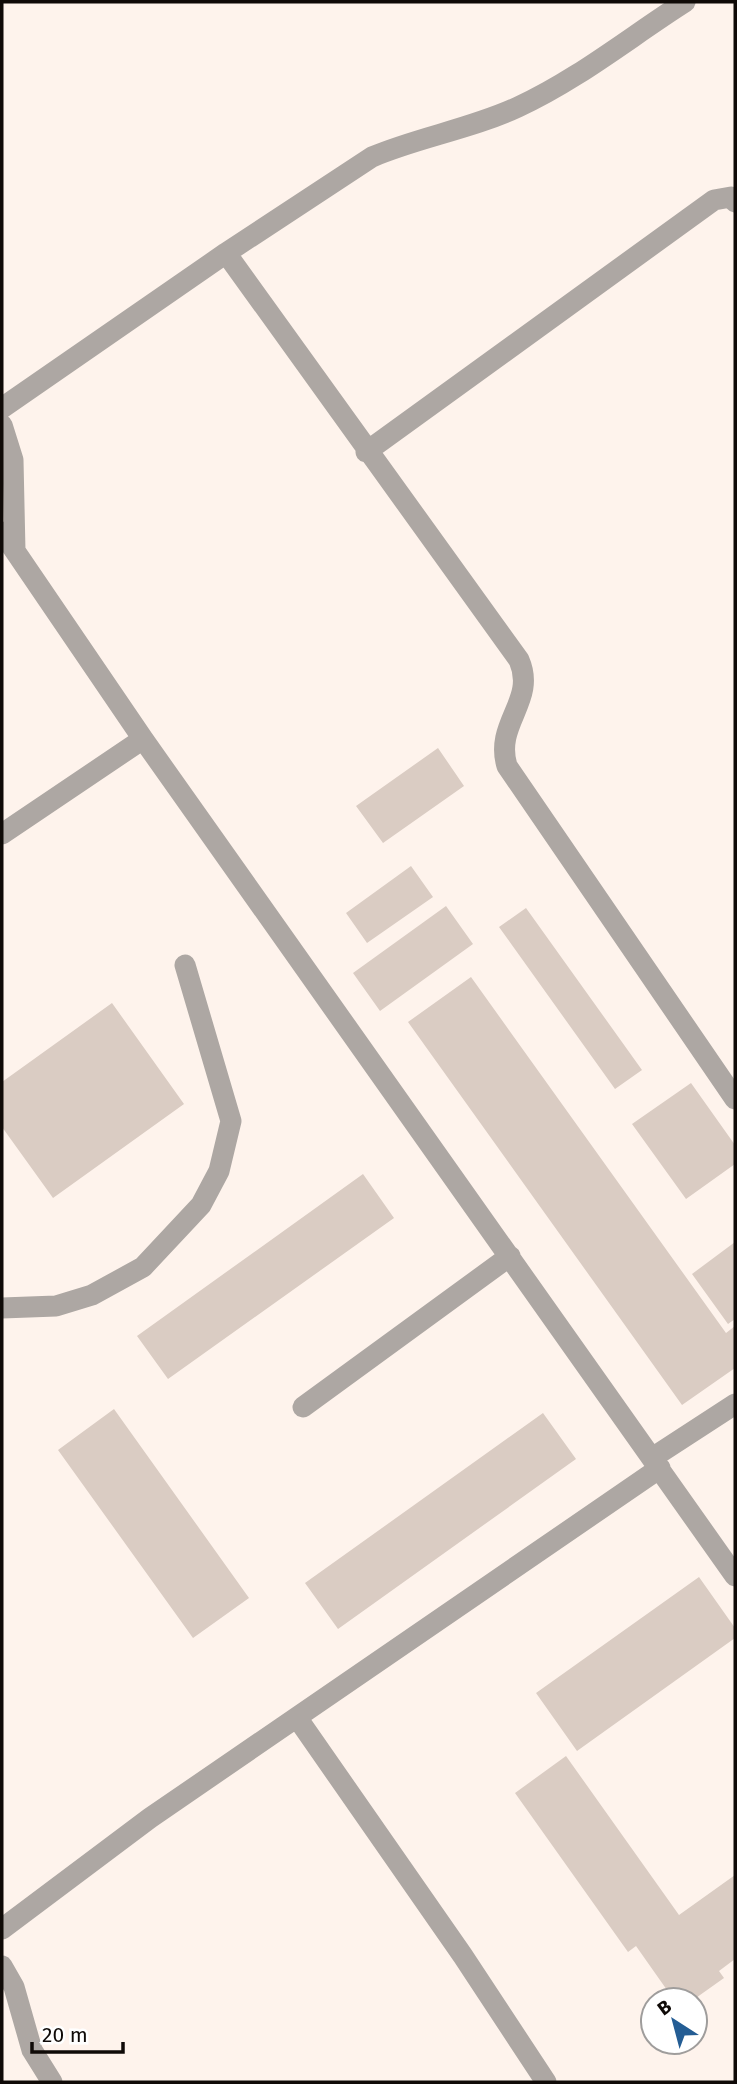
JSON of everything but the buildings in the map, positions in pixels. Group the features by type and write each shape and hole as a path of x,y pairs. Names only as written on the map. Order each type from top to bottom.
{"street":[{"path":"2,408 226,253 372,157 397,146 472,127 518,107 685,2"},
{"path":"366,452 714,200 731,197 735,202"},
{"path":"226,253 366,452 519,660 524,673 523,689 502,749 507,766 735,1099"},
{"path":"2,425 13,460 15,551"},
{"path":"2,532 143,739 735,1576"},
{"path":"2,834 143,739"},
{"path":"2,1308 55,1306 92,1296 143,1267 201,1205 219,1171 231,1121 185,965"},
{"path":"303,1407 510,1256"},
{"path":"2,1929 150,1818 298,1719 735,1404"},
{"path":"298,1719 463,1956 546,2082"},
{"path":"2,1966 14,1987 32,2050 52,2082"}]}
